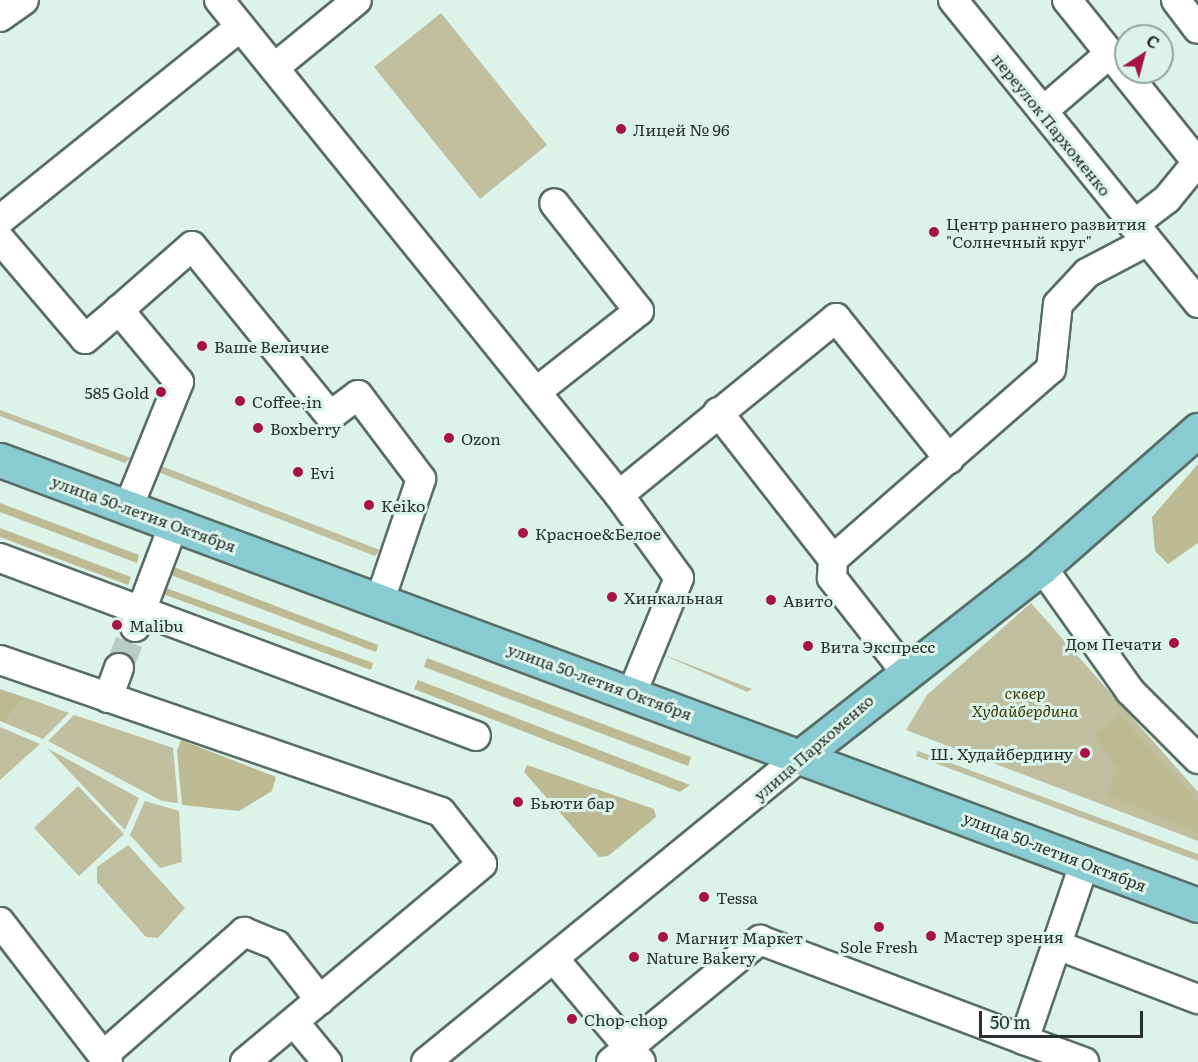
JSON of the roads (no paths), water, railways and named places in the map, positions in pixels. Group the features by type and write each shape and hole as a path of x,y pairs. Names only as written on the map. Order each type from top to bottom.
{"main road":[{"name":"улица Пархоменко","path":"801,756 905,671 1042,567 1198,430"},
{"name":"улица 50-летия Октября","path":"0,460 632,693 1198,906"}],"street":[{"path":"0,17 24,0"},
{"path":"219,0 619,495 679,578 632,693"},
{"path":"274,68 357,0"},
{"name":"переулок Пархоменко","path":"953,0 1198,303"},
{"path":"833,559 1051,369 1058,304 1087,273 1140,233 1198,162 1107,56 1066,0"},
{"path":"1176,0 1198,29"},
{"path":"0,220 240,27"},
{"path":"1043,111 1107,56"},
{"path":"536,392 639,311 554,202"},
{"path":"0,239 85,339 192,246 330,416 358,395 421,479 380,600"},
{"path":"119,310 179,382 128,508"},
{"path":"619,495 836,318 949,459"},
{"path":"718,412 833,559 832,578 905,671"},
{"path":"138,620 174,524"},
{"path":"0,558 138,620 476,736"},
{"path":"1042,567 1130,691 1198,759"},
{"path":"0,660 441,812 482,864 245,1062"},
{"path":"108,698 120,668"},
{"name":"улица Пархоменко","path":"434,1060 801,756"},
{"path":"1024,1040 1085,862"},
{"path":"0,922 107,1057 244,932 277,945 320,1000"},
{"path":"555,960 628,1058 760,940 1084,1062"},
{"path":"1057,945 1198,999"},
{"path":"294,1022 327,1062"}],"tunnel":[{"path":"119,668 135,627"}],"place":[{"name":"Лицей № 96","path":"621,129"},
{"name":"Центр раннего развития \"Солнечный круг\"","path":"934,232"},
{"name":"Ваше Величие","path":"202,346"},
{"name":"585 Gold","path":"161,392"},
{"name":"Coffee-in","path":"240,401"},
{"name":"Boxberry","path":"258,428"},
{"name":"Ozon","path":"449,438"},
{"name":"Evi","path":"298,472"},
{"name":"Keiko","path":"369,505"},
{"name":"Красное&Белое","path":"523,533"},
{"name":"Хинкальная","path":"612,597"},
{"name":"Авито","path":"771,600"},
{"name":"Malibu","path":"117,625"},
{"name":"Дом Печати","path":"1174,643"},
{"name":"Вита Экспресс","path":"808,646"},
{"name":"Ш. Худайбердину","path":"1085,753"},
{"name":"Бьюти бар","path":"518,802"},
{"name":"Tessa","path":"704,897"},
{"name":"Sole Fresh","path":"879,927"},
{"name":"Мастер зрения","path":"931,936"},
{"name":"Магнит Маркет","path":"663,937"},
{"name":"Nature Bakery","path":"634,957"},
{"name":"Chop-chop","path":"572,1019"}],"park label":[{"name":"сквер Худайбердина","path":"1025,701"}]}
